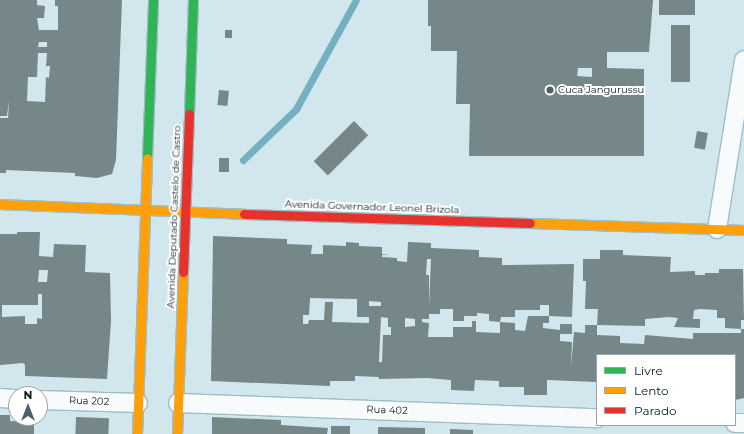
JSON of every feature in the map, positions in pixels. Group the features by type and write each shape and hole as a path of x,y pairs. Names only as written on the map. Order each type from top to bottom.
{"main road":[{"path":"137,434 153,0"},
{"name":"Avenida Deputado Castelo de Castro","path":"177,434 193,0"},
{"name":"Avenida Governador Leonel Brizola","path":"0,204 145,211 744,230"}],"street":[{"path":"718,229 744,60"},
{"name":"Rua 202","path":"48,400 138,403"},
{"name":"Rua 402","path":"178,403 596,418"}],"building":[{"path":"0,0 37,0 37,5 45,6 44,18 37,18 39,30 58,30 58,6 55,6 55,0 122,0 116,160 112,174 97,178 75,176 75,173 6,170 6,173 0,173 0,118 8,118 9,101 7,116 0,116","holes":["39,42 47,42 47,47 38,47","38,53 47,53 46,66 50,66 49,78 46,77 45,102 27,101 28,77 37,77"]},
{"name":"Cuca Jangurussu","path":"428,0 653,0 649,52 607,52 607,68 644,69 644,156 469,156 470,104 456,104 457,51 431,51 431,26 428,26","holes":["578,68 592,68 592,77 577,76"]},
{"path":"659,0 695,0 695,15 659,15"},
{"path":"671,25 690,25 690,82 671,82"},
{"path":"225,30 232,30 232,38 225,38"},
{"path":"219,90 229,91 227,106 217,105"},
{"path":"354,121 368,135 328,175 314,161"},
{"path":"697,131 708,133 705,150 694,148"},
{"path":"219,158 229,158 229,172 219,172"},
{"path":"17,232 40,232 39,256 53,257 54,244 86,245 85,272 110,273 111,321 107,379 25,376 25,365 23,363 0,365 0,234 17,234","holes":["39,270 48,270 47,282 38,282","38,294 42,294 42,319 37,318 37,324 25,324 25,316 2,317 2,305 38,305"]},
{"path":"213,236 287,239 287,244 312,245 311,254 323,254 323,245 346,246 346,242 359,243 359,246 382,247 382,257 397,258 397,261 407,262 408,242 431,243 431,248 479,250 479,257 502,258 502,265 574,264 572,317 549,316 549,323 543,323 543,328 560,330 560,324 572,324 572,334 560,334 560,341 572,342 571,367 574,332 585,333 585,325 597,325 597,335 620,336 620,343 644,344 645,335 693,339 693,333 741,333 741,329 744,329 744,398 736,400 736,354 596,354 596,382 547,380 547,395 524,395 524,387 499,387 499,381 475,380 474,391 451,390 451,380 427,378 379,379 379,377 355,376 355,381 330,381 330,386 211,381","holes":["427,259 431,259 429,306 429,275 426,275","310,298 357,299 357,317 369,317 369,323 332,322 333,302 325,302 324,320 309,320 308,324 303,324 303,315 309,315","369,301 381,302 381,306 369,306","540,305 549,305 549,316 528,316 525,331 515,330 515,323 500,322 501,317 515,317 515,310 540,310","440,309 453,309 453,321 464,321 464,316 477,316 477,313 489,314 489,321 500,322 500,333 476,332 476,321 472,321 472,327 453,327 453,337 428,337 429,323 422,322 422,319 429,319 429,314 440,314","381,317 388,318 388,327 391,327 391,335 383,335 382,362 379,362","405,318 415,319 415,326 405,327"]},
{"path":"600,250 623,250 623,255 671,257 670,272 695,271 695,275 705,275 705,273 719,273 719,269 743,269 744,320 741,320 741,329 725,328 725,318 717,318 717,310 700,309 694,310 693,319 700,319 700,328 674,327 678,318 669,317 645,319 645,326 597,325 598,309 585,309 586,281 583,281 583,259 600,259"},
{"path":"0,415 8,415 8,426 34,426 34,434 0,434"},
{"path":"76,417 109,418 108,434 75,434"},
{"path":"212,417 281,420 281,425 328,428 327,434 212,434"},
{"path":"331,426 350,426 350,434 331,434"},
{"path":"378,427 425,428 425,434 378,434"},
{"path":"450,429 473,430 473,434 450,434"}],"waterway":[{"path":"243,160 296,109 356,0"}],"traffic: fast":[{"path":"147,158 153,0"},
{"path":"189,114 193,0"}],"traffic: slow":[{"path":"137,434 147,158"},
{"path":"0,204 244,214"},
{"path":"530,223 744,230"},
{"path":"177,434 183,272"}],"traffic: jam":[{"path":"183,272 189,114"},
{"path":"244,214 530,223"}],"place":[{"name":"Cuca Jangurussu","path":"550,90"}]}
